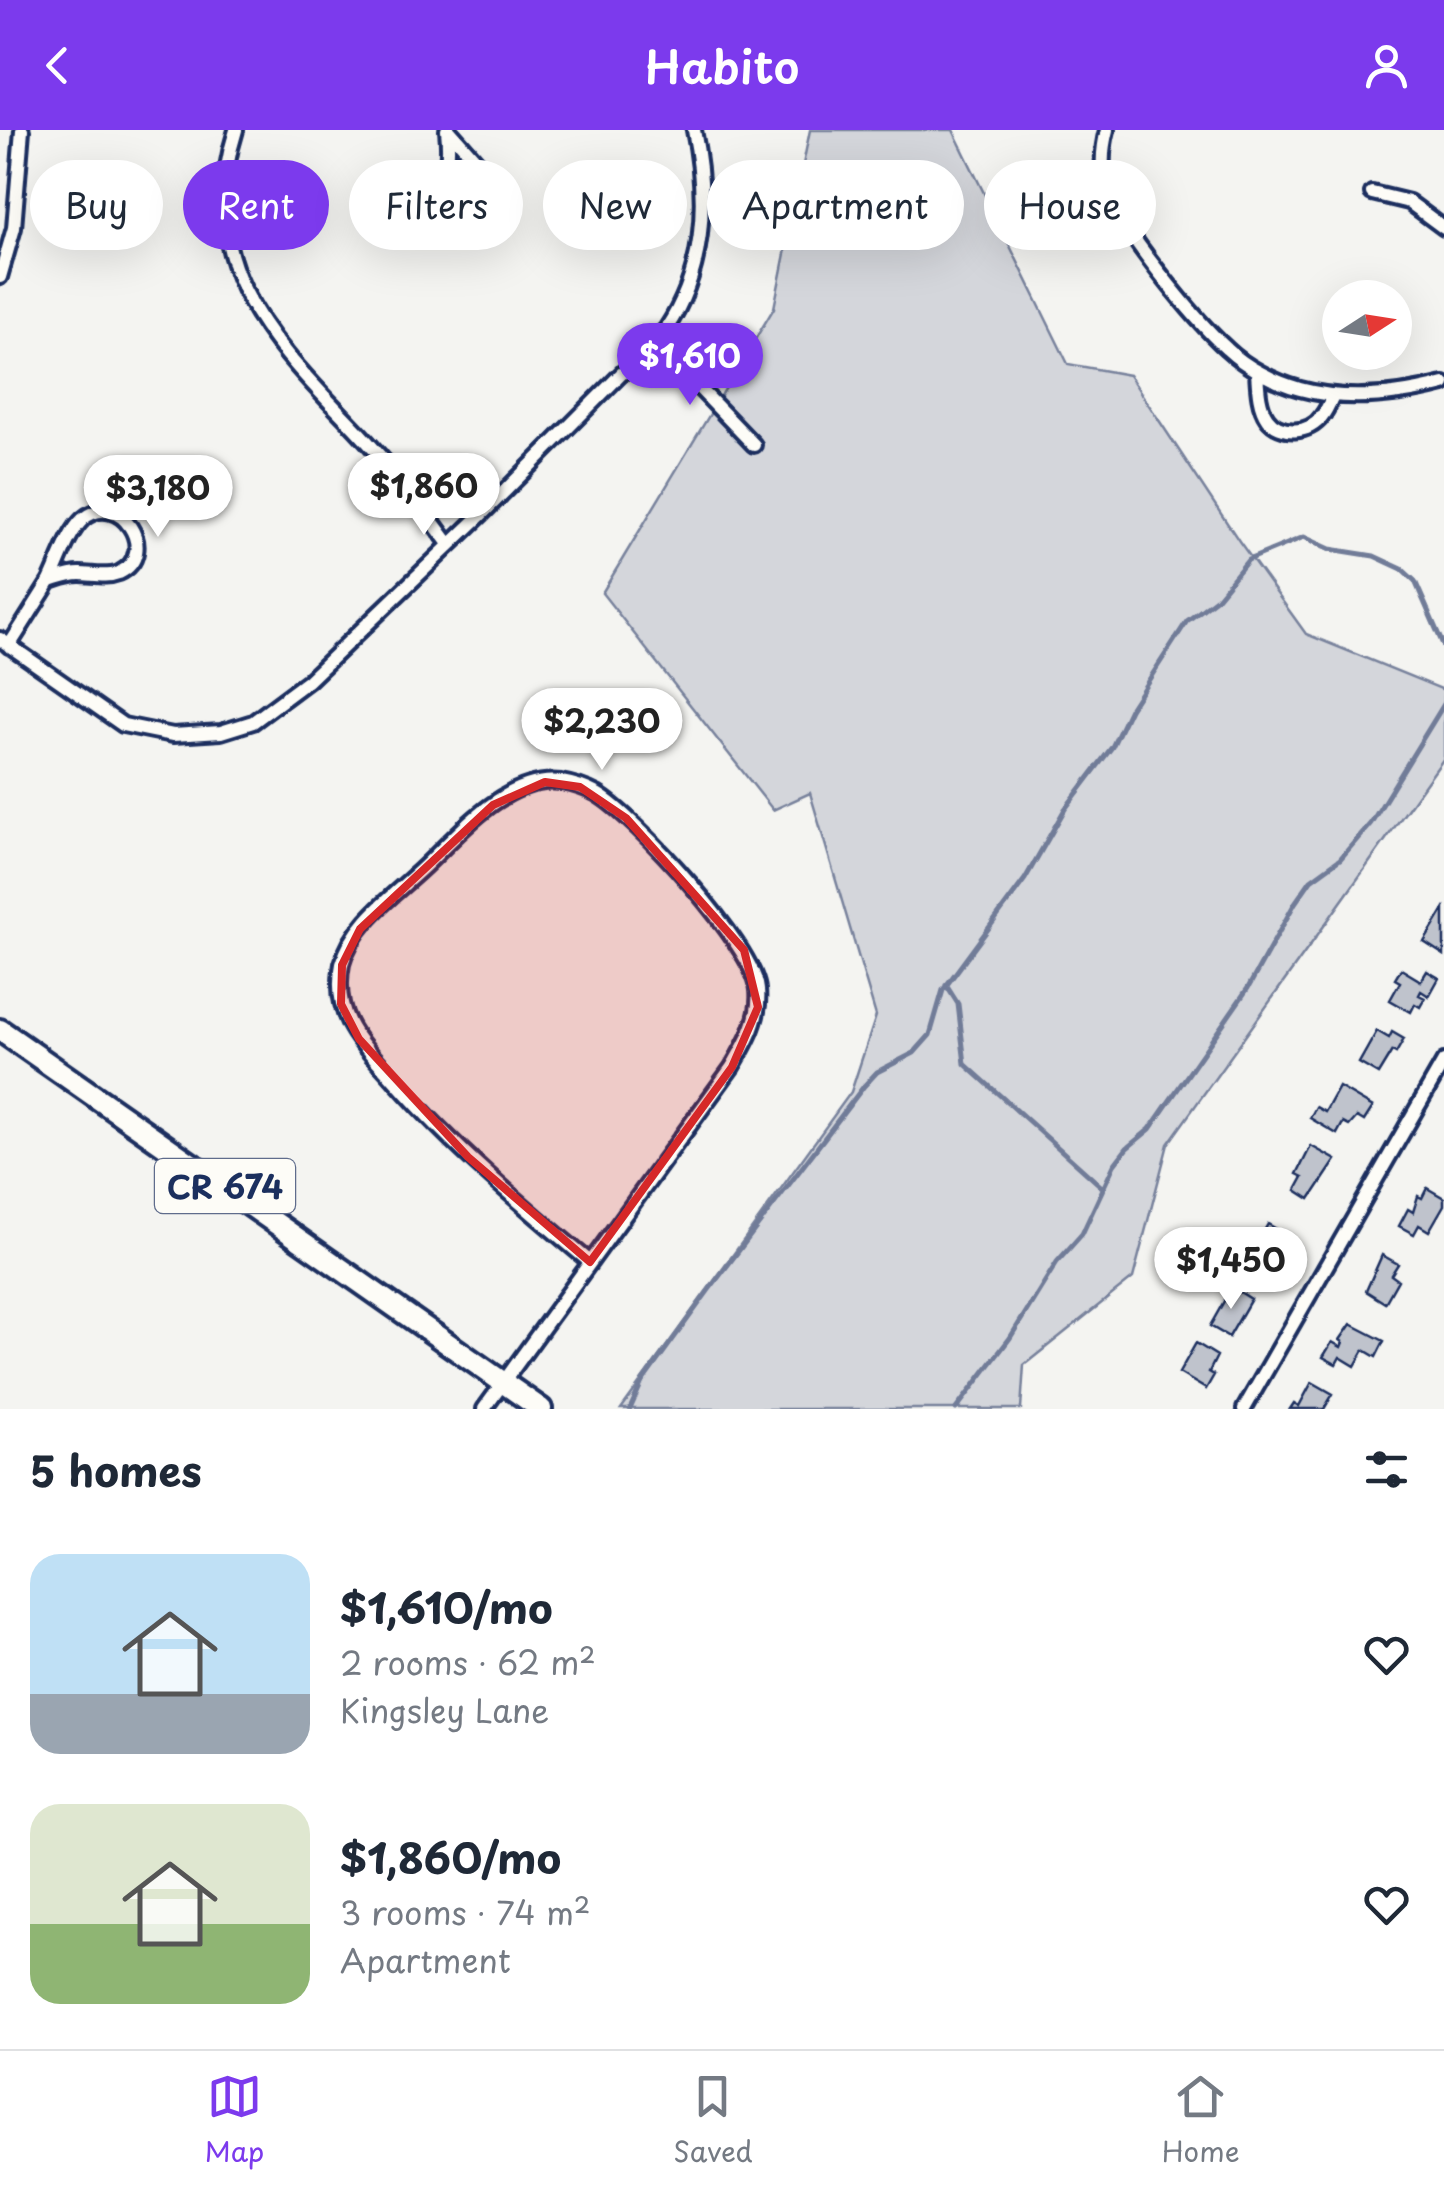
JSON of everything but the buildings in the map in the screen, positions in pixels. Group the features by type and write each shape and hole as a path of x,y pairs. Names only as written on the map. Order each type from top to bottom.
{"main road":[{"name":"CR 674","path":"0,1030 542,1409"}],"street":[{"path":"0,277 14,228 22,130"},
{"path":"236,130 222,194 230,246 243,292 272,339 357,431 449,544"},
{"path":"448,130 494,181 498,191 495,211 489,220 470,228 450,224 437,208 436,188 448,158 448,130"},
{"path":"50,581 76,574 107,576 126,568 137,539 128,520 108,511 87,516 79,523 50,581 5,643 123,725 163,734 221,732 252,722 282,702 449,544 671,321 686,294 699,250 703,207 694,130"},
{"path":"1107,130 1103,172 1107,192 1127,229 1227,350 1257,371 1301,390 1382,396 1444,384"},
{"path":"1372,193 1409,202 1444,228"},
{"path":"654,342 754,445"},
{"path":"1257,371 1266,417 1285,430 1296,431 1315,424 1333,395"},
{"path":"484,1409 738,1057 753,1027 758,988 753,968 730,933 626,818 596,794 562,782 545,782 509,794 492,806 376,913 349,946 340,984 342,1004 359,1040 500,1187 590,1262"},
{"path":"1244,1409 1444,1061"}],"highlighted area":[{"path":"545,782 580,787 626,818 744,950 758,1007 732,1067 590,1262 468,1157 359,1039 341,1004 342,965 360,929 493,805"}],"shaded area":[{"path":"810,130 953,130 984,193 984,250 1012,250 1068,364 1129,375 1306,634 1444,690 1444,758 1168,1144 1133,1278 1024,1365 1021,1409 621,1409 851,1092 876,1016 810,793 773,810 602,593 774,308 786,250 964,250 964,160 804,160"}],"waterway":[{"path":"630,1409 642,1382 864,1086 877,1072 914,1053 930,1035 943,990 1025,879 1065,809 1112,747 1130,709 1187,621 1216,599 1248,560 1304,537 1330,549 1374,556 1402,569 1415,581 1444,647"},
{"path":"956,1409 1010,1338 1057,1262 1082,1234 1114,1165 1150,1129 1248,988 1295,903 1311,880 1340,859 1371,823 1444,704"},
{"path":"946,985 958,1004 965,1064 1103,1188"}]}
